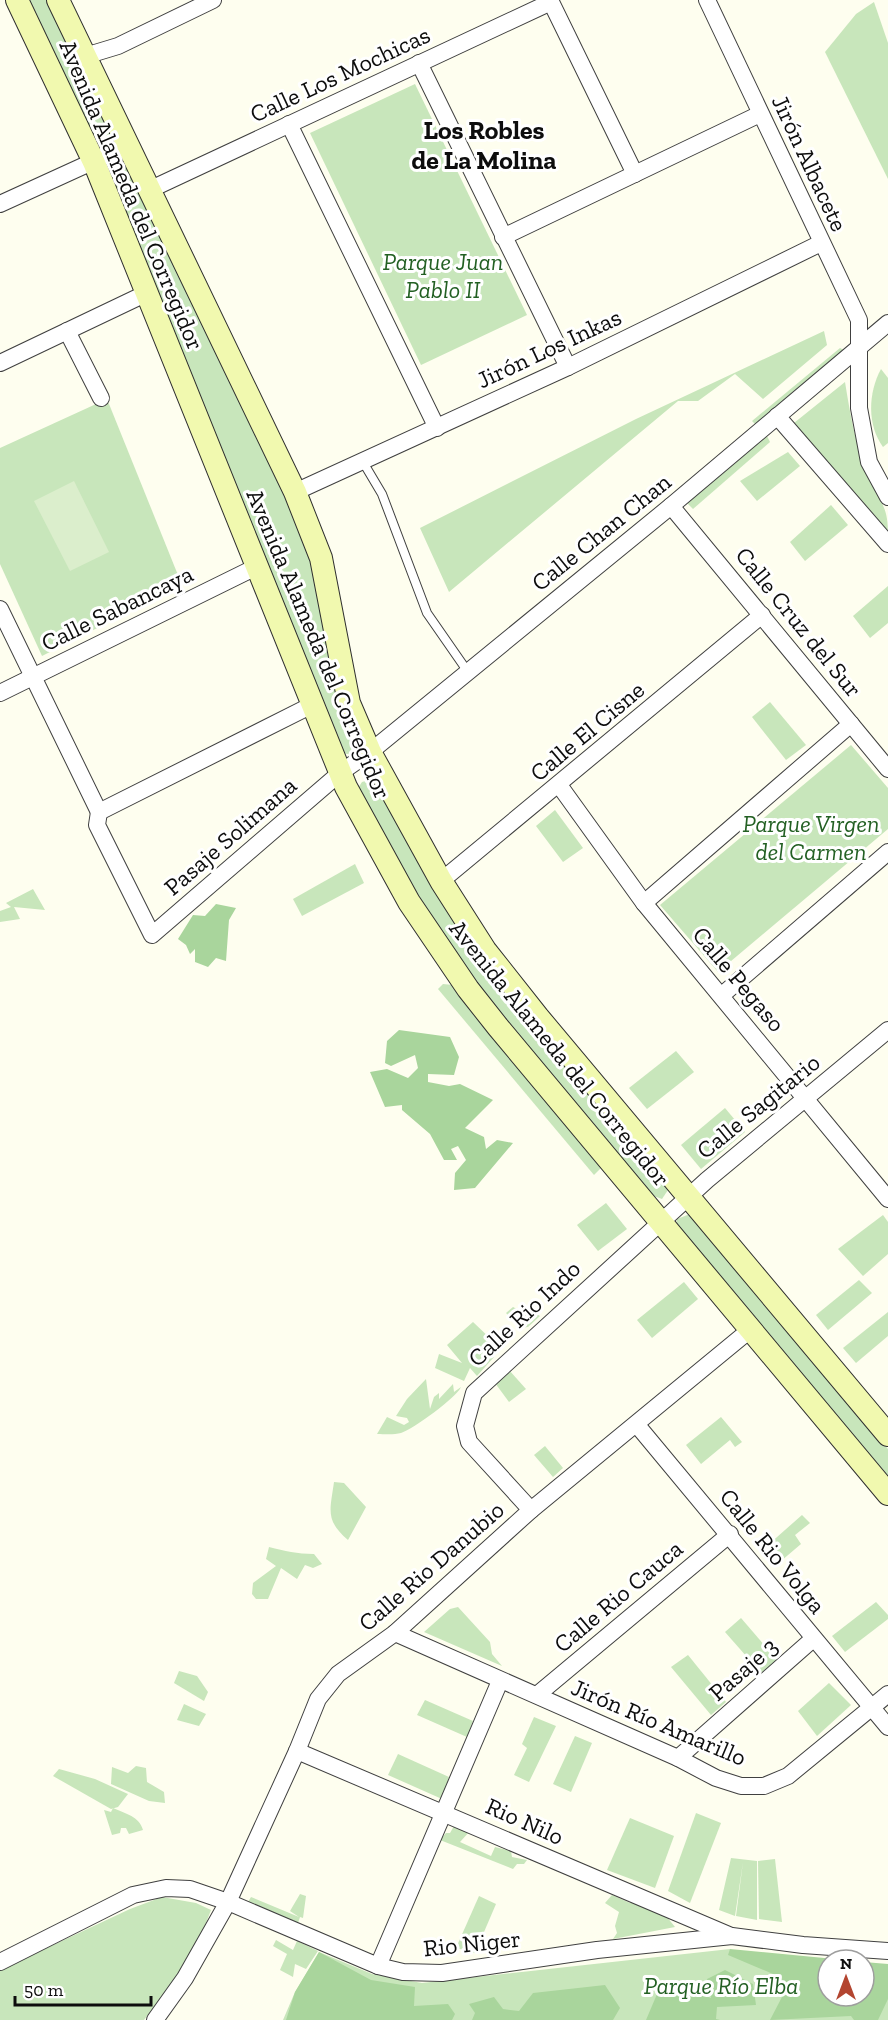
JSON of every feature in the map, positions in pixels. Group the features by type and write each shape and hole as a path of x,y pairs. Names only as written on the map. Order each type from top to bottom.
{"main road":[{"name":"Avenida Alameda del Corregidor","path":"17,0 94,162 340,773 409,902 468,989 888,1494"},
{"name":"Avenida Alameda del Corregidor","path":"58,0 295,492 321,558 349,703 370,752 441,882 485,950 538,1017 888,1435"}],"street":[{"path":"85,56 118,46 213,0"},
{"name":"Jirón Albacete","path":"707,0 858,320 859,408 870,462 888,497"},
{"path":"551,1 635,174"},
{"name":"Calle Los Mochicas","path":"149,190 551,1"},
{"path":"419,63 568,367"},
{"path":"503,237 760,114"},
{"path":"289,124 437,428"},
{"path":"0,204 127,146"},
{"name":"Jirón Los Inkas","path":"295,492 568,367 821,243"},
{"path":"0,363 147,293"},
{"name":"Calle Chan Chan","path":"340,773 370,752 671,506 888,323"},
{"path":"67,331 101,398"},
{"path":"777,416 888,544"},
{"name":"Calle Cruz del Sur","path":"671,506 888,769"},
{"name":"Calle Sabancaya","path":"0,693 256,567"},
{"path":"0,609 99,812 312,705"},
{"name":"Calle El Cisne","path":"441,882 762,615"},
{"path":"644,903 851,724"},
{"name":"Pasaje Solimana","path":"99,812 97,825 152,935 340,773"},
{"name":"Calle Pegaso","path":"559,785 644,903 888,1199"},
{"path":"722,995 888,852"},
{"name":"Calle Sagitario","path":"660,1221 888,1030"},
{"name":"Calle Rio Indo","path":"531,1510 469,1442 465,1426 474,1393 660,1221"},
{"name":"Calle Rio Danubio","path":"155,2020 185,1978 228,1902 297,1751 318,1699 338,1674 396,1633 531,1510 751,1329"},
{"name":"Calle Rio Volga","path":"637,1425 730,1534 813,1639 888,1727"},
{"name":"Calle Rio Cauca","path":"537,1695 730,1534"},
{"name":"Jirón Río Amarillo","path":"396,1633 678,1758 716,1778 741,1785 764,1785 788,1776 888,1694"},
{"name":"Pasaje 3","path":"678,1758 813,1639"},
{"path":"378,1966 500,1681"},
{"name":"Rio Nilo","path":"297,1751 732,1936"},
{"name":"Rio Niger","path":"0,1962 133,1896 166,1888 190,1889 228,1902 378,1966 403,1972 442,1973 597,1950 732,1936"},
{"path":"732,1936 803,1945 888,1951"}],"lane":[{"path":"363,462 382,494 427,613 468,672"}],"green space":[{"path":"27,0 48,0 112,134 110,145 98,146"},
{"path":"874,2 888,43 888,179 825,52 856,14"},
{"name":"Parque Juan Pablo II","path":"415,84 527,315 421,365 310,133"},
{"path":"119,163 125,164 312,554 357,750 353,755 342,753 109,176 112,167"},
{"path":"824,331 827,345 763,399 735,374 698,401 678,401 449,592 420,528 636,419"},
{"path":"840,348 844,350 756,425 752,421"},
{"path":"881,369 888,378 888,443 883,447 874,429 871,409 874,388"},
{"path":"845,382 859,450 884,508 888,534 794,423"},
{"path":"107,399 182,585 42,656 0,564 0,448"},
{"path":"767,436 770,442 693,509 687,503"},
{"path":"788,452 800,466 757,501 740,481"},
{"path":"74,481 109,552 70,571 34,501"},
{"path":"831,505 848,525 805,561 790,542"},
{"path":"888,586 888,623 870,638 853,616"},
{"path":"770,702 806,745 786,760 752,717"},
{"name":"Parque Virgen del Carmen","path":"851,745 888,788 888,829 718,972 660,905"},
{"path":"369,780 374,783 668,1190 662,1199 651,1195 481,992 426,913 358,788 362,782"},
{"path":"555,810 583,848 563,862 536,826"},
{"path":"355,864 364,883 302,916 293,899"},
{"path":"33,889 45,910 14,907 20,919 0,922 0,911 11,907 6,903"},
{"path":"216,904 236,908 229,920 226,961 216,958 208,967 195,962 195,949 190,954 186,945 178,939 193,915 205,916"},
{"path":"443,984 453,985 602,1167 594,1175 438,989"},
{"path":"399,1030 450,1037 459,1057 454,1075 428,1074 428,1082 449,1086 460,1084 493,1100 465,1128 484,1137 486,1149 497,1140 513,1143 475,1188 454,1190 455,1173 466,1160 458,1146 451,1149 457,1160 444,1160 430,1134 402,1110 402,1105 385,1107 370,1072 387,1069 408,1078 418,1068 415,1055 391,1066 385,1063 387,1041"},
{"path":"676,1051 694,1072 647,1109 629,1088"},
{"path":"725,1108 745,1132 701,1169 681,1145"},
{"path":"606,1203 627,1229 598,1251 577,1225"},
{"path":"690,1214 888,1449 888,1480 676,1225 677,1219"},
{"path":"883,1215 888,1222 888,1254 863,1276 838,1249"},
{"path":"859,1280 872,1293 828,1330 816,1315"},
{"path":"684,1282 698,1299 652,1338 637,1320"},
{"path":"513,1307 525,1313 530,1310 540,1316 528,1327 520,1328 506,1313"},
{"path":"888,1312 888,1336 856,1363 843,1348"},
{"path":"473,1322 495,1343 494,1357 477,1376 470,1368 464,1381 435,1368 439,1354 462,1363 447,1345"},
{"path":"509,1370 526,1389 509,1402 495,1383"},
{"path":"426,1379 430,1409 434,1397 439,1393 439,1399 453,1384 454,1392 461,1387 443,1405 407,1431 377,1434 387,1417 404,1425 409,1422 407,1418 396,1416 407,1399"},
{"path":"721,1417 742,1442 735,1447 730,1440 701,1464 686,1445"},
{"path":"545,1446 563,1468 553,1477 534,1455"},
{"path":"334,1482 344,1483 366,1507 348,1540 332,1521 331,1500"},
{"path":"802,1515 810,1523 795,1535 801,1544 781,1561 768,1545"},
{"path":"269,1547 314,1554 322,1564 313,1568 305,1565 297,1579 281,1568 268,1599 256,1599 252,1594 253,1583 276,1566 266,1559"},
{"path":"876,1602 888,1615 888,1619 845,1652 832,1636"},
{"path":"458,1607 490,1642 492,1654 502,1666 424,1632 450,1609"},
{"path":"741,1618 777,1660 761,1673 725,1632"},
{"path":"688,1655 726,1702 711,1715 671,1667"},
{"path":"179,1671 197,1676 208,1692 204,1701 174,1683"},
{"path":"829,1683 851,1705 817,1736 798,1711"},
{"path":"425,1700 473,1721 467,1737 417,1715"},
{"path":"184,1704 206,1714 199,1726 177,1720"},
{"path":"534,1717 556,1726 529,1782 514,1775 527,1748 522,1744"},
{"path":"575,1736 592,1743 571,1792 553,1784"},
{"path":"398,1754 449,1777 442,1799 388,1775"},
{"path":"136,1766 146,1768 147,1782 164,1792 165,1803 149,1801 111,1784 112,1767 128,1773"},
{"path":"59,1769 95,1779 128,1794 118,1807 111,1809 53,1776"},
{"path":"113,1808 135,1818 143,1830 129,1834 126,1828 121,1828 120,1833 112,1835 104,1810 111,1812"},
{"path":"696,1813 721,1823 690,1903 668,1891"},
{"path":"630,1818 674,1836 655,1888 607,1870"},
{"path":"454,1826 470,1831 460,1842 491,1856 495,1847 511,1851 512,1857 527,1860 524,1864 517,1864 513,1869 440,1840 446,1833 450,1833"},
{"path":"731,1858 757,1861 757,1920 736,1916 743,1862 735,1916 719,1910"},
{"path":"775,1859 782,1922 759,1919 758,1861"},
{"path":"300,1894 306,1896 303,1918 300,1917 297,1926 248,1902 251,1897 299,1917 290,1911"},
{"path":"612,1895 630,1903 638,1900 663,1912 675,1927 613,1939 617,1933 615,1926 619,1912 605,1903"},
{"path":"479,1896 496,1904 475,1953 456,1948"},
{"path":"162,1897 196,1903 211,1910 194,1954 144,2020 0,2020 0,1970 130,1909"},
{"path":"276,1940 293,1950 297,1941 318,1951 306,1969 295,1964 293,1977 280,1970 287,1954 273,1946"},
{"name":"Parque Río Elba","path":"730,1949 816,1990 816,2008 876,2008 876,1982 888,1968 888,2020 283,2020 295,1992 319,1952 372,1974 422,1983"},
{"path":"730,1949 816,1957 816,2008 876,2008 876,1963 888,1964 888,1999 878,2020 854,2020 851,2016 770,2020 782,1997 771,1987 773,1974 728,1955"},
{"path":"319,1952 371,1980 415,1987 414,2006 448,2004 455,2014 452,2020 286,2020 295,1992"},
{"path":"725,1970 753,1984 756,2005 717,2007 716,2019 720,2020 646,2020 663,1980 711,1998 707,1979"},
{"path":"605,1985 620,2008 613,2020 472,2020 475,2013 469,2004 494,1997 503,2009 519,2011 533,1993"}],"district":[{"name":"Los Robles de La Molina","path":"484,145"}]}
